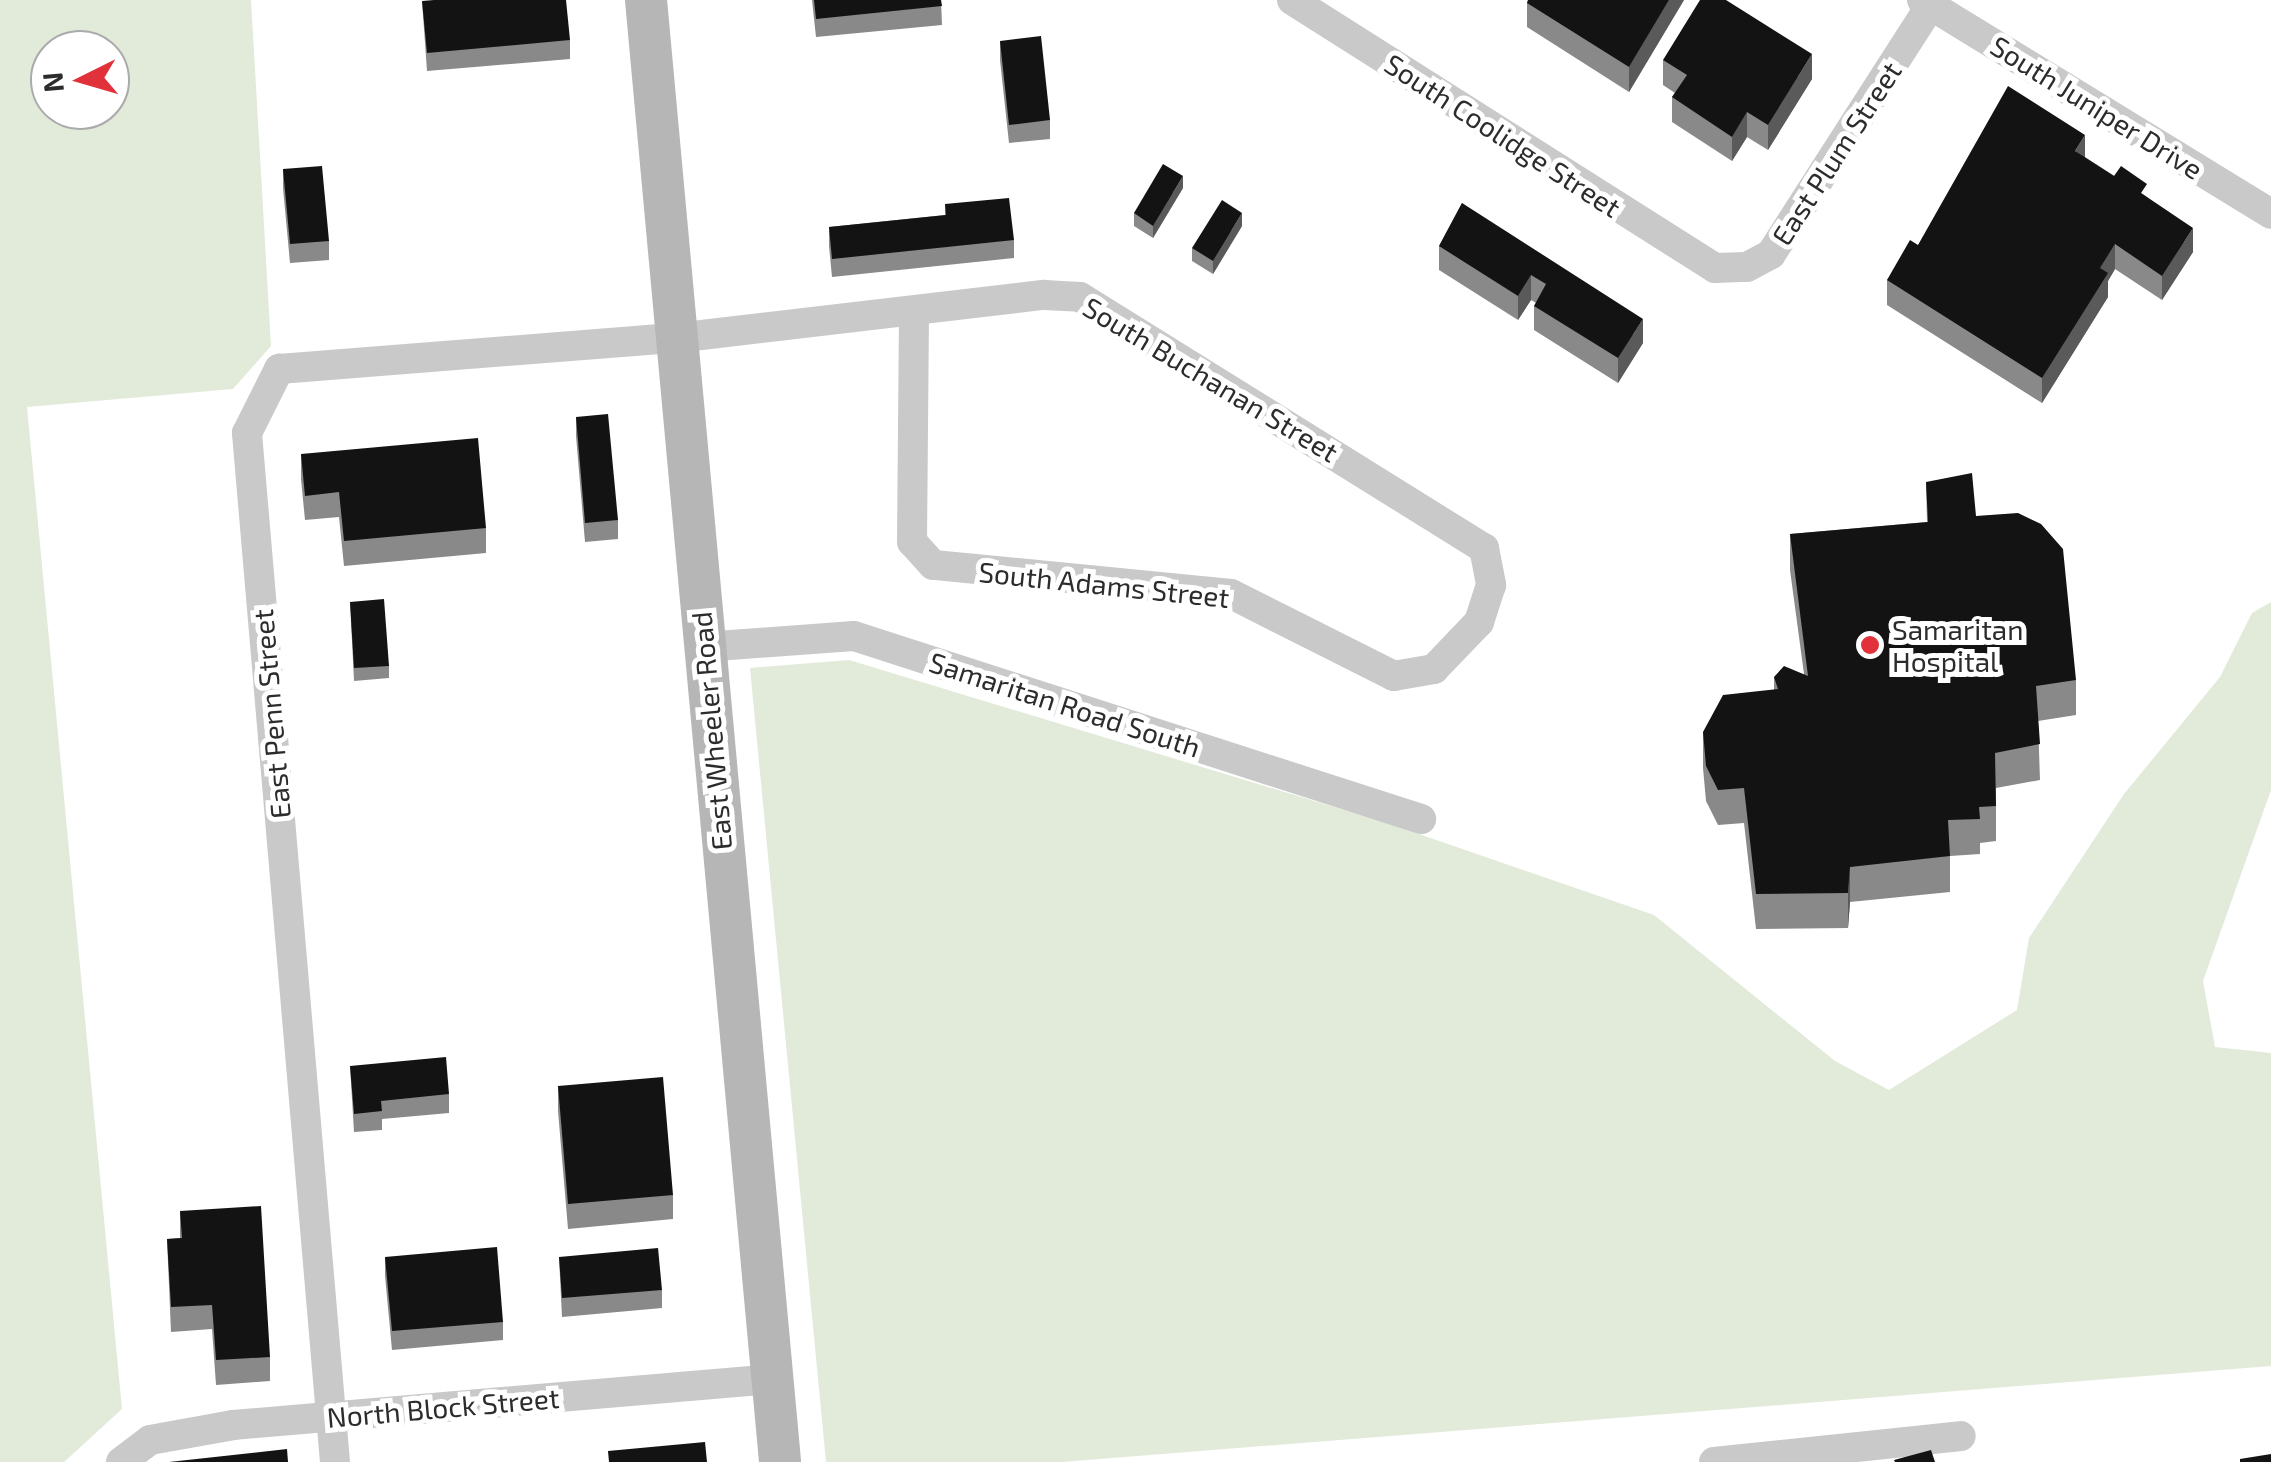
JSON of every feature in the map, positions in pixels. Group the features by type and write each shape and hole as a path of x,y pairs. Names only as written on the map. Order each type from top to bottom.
{"main road":[{"name":"East Wheeler Road","path":"646,0 780,1462"}],"street":[{"name":"South Coolidge Street","path":"1292,0 1714,268"},
{"name":"East Plum Street","path":"1714,268 1747,267 1772,254 1929,2"},
{"name":"South Juniper Drive","path":"1929,2 2271,214"},
{"name":"South Buchanan Street","path":"676,338 914,314 1044,294 1080,297 1484,548"},
{"name":"South Adams Street","path":"914,314 912,542 933,565 1231,594 1394,676 1434,669 1479,622 1491,585 1484,548"},
{"name":"East Penn Street","path":"335,1462 247,433 280,369 676,338"},
{"name":"Samaritan Road South","path":"703,648 854,636 1421,819"},
{"name":"North Block Street","path":"122,1462 150,1440 182,1432 774,1380"},
{"path":"1714,1462 1817,1456 1961,1436"}],"green space":[{"path":"0,0 251,0 271,346 233,389 27,407 122,1409 64,1462 0,1462"},
{"path":"2271,602 2271,790 2203,981 2215,1047 2271,1053 2271,1366 1062,1462 826,1462 750,668 849,660 1390,824 1654,915 1835,1061 1889,1090 2017,1010 2029,938 2124,794 2220,677 2252,613"}],"building":[{"path":"566,0 570,40 427,53 422,1"},
{"path":"814,0 941,0 942,6 816,19"},
{"path":"1669,0 1629,67 1527,3"},
{"path":"1700,0 1726,0 1812,54 1768,125 1747,112 1732,137 1672,97 1687,75 1663,60"},
{"path":"1041,36 1050,120 1009,125 1000,41"},
{"path":"2008,86 2085,135 2075,151 2114,176 2121,166 2147,184 2141,193 2193,228 2162,276 2115,244 2100,268 2108,273 2042,378 1887,280 1910,240 1918,245"},
{"path":"1163,164 1183,176 1153,226 1134,213"},
{"path":"322,166 329,241 290,244 283,169"},
{"path":"1009,198 1014,240 832,259 829,227 946,215 945,204"},
{"path":"1222,200 1242,213 1213,261 1192,248"},
{"path":"1462,203 1643,319 1618,358 1534,306 1546,284 1531,275 1518,296 1439,246"},
{"path":"608,414 618,520 585,523 576,417"},
{"path":"478,438 486,528 344,541 339,492 305,496 301,454"},
{"path":"1972,473 1976,516 2018,513 2041,524 2063,549 2076,680 2036,686 2040,744 1995,753 1996,806 1979,807 1980,819 1948,820 1950,856 1850,867 1848,893 1756,894 1744,788 1718,790 1706,766 1703,732 1723,695 1778,689 1774,677 1784,666 1808,676 1790,534 1928,522 1926,482"},
{"path":"384,599 389,666 354,668 350,602"},
{"path":"446,1057 449,1094 381,1101 382,1111 354,1114 350,1066"},
{"path":"663,1077 673,1195 568,1204 558,1086"},
{"path":"261,1206 270,1357 216,1360 212,1305 171,1307 167,1239 182,1238 180,1211"},
{"path":"497,1247 503,1322 392,1331 385,1257"},
{"path":"658,1248 662,1290 562,1298 559,1257"},
{"path":"705,1442 707,1462 609,1462 608,1451"},
{"path":"287,1449 288,1462 169,1462"},
{"path":"1931,1450 1935,1462 1894,1460"},
{"path":"2271,1454 2271,1462 2240,1462 2240,1459"}],"place":[{"name":"Samaritan Hospital","path":"1870,645"}]}
